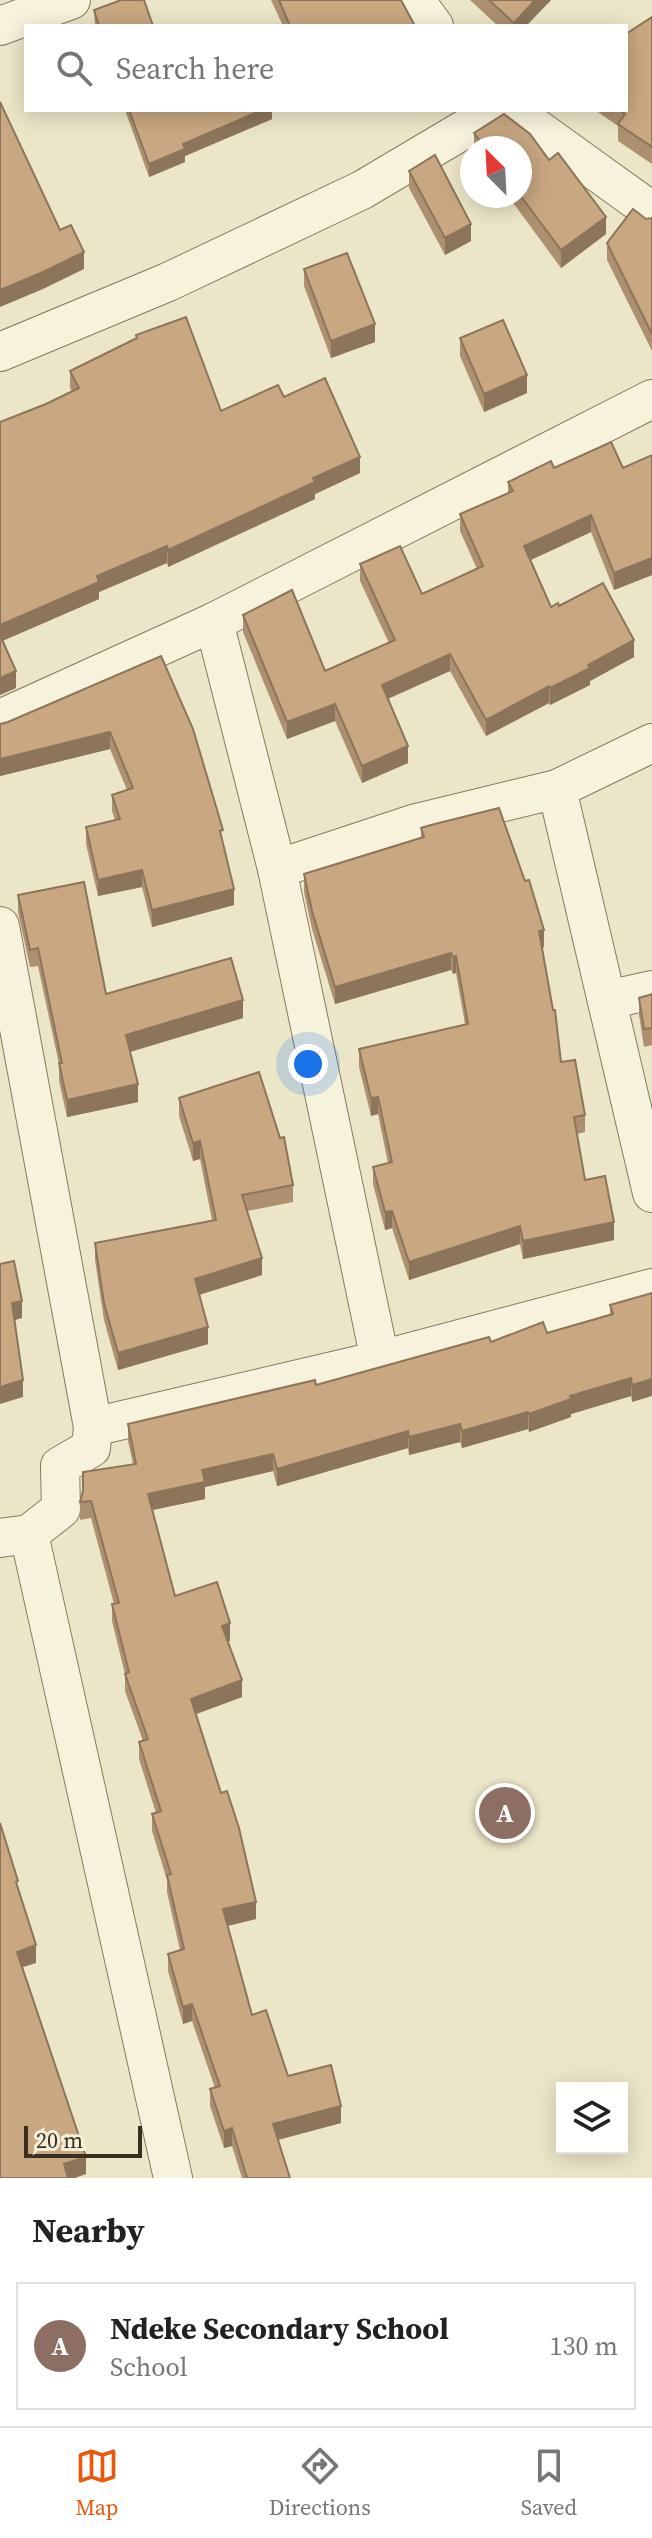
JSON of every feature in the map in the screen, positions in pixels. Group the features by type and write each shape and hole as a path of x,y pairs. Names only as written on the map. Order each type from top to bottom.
{"street":[{"path":"0,26 71,0"},
{"path":"415,0 433,24"},
{"path":"0,352 168,282 362,190 494,112"},
{"path":"514,112 643,205 652,215"},
{"path":"0,719 214,622 652,399"},
{"path":"214,622 277,869 380,1360"},
{"path":"277,869 413,824 557,789 652,743"},
{"path":"557,789 652,1193"},
{"path":"0,926 93,1427 91,1448 60,1466 61,1509 15,1536 173,2178"},
{"path":"607,1000 652,990"},
{"path":"93,1427 380,1360 652,1288"}],"building":[{"path":"121,0 144,0 152,24 98,24 94,10"},
{"path":"279,0 401,0 414,24 289,24"},
{"path":"489,0 535,0 514,23"},
{"path":"652,17 652,147 618,124 625,114 622,112 628,112 628,33"},
{"path":"0,102 60,230 71,225 84,252 0,290"},
{"path":"130,112 257,112 183,144 185,149 149,164"},
{"path":"504,114 531,136 476,136 474,133"},
{"path":"532,137 549,160 558,153 606,217 561,250 530,208"},
{"path":"435,155 471,224 445,238 409,171"},
{"path":"633,209 646,219 652,218 652,334 607,243"},
{"path":"347,253 375,324 331,341 304,269"},
{"path":"186,317 221,411 278,385 284,397 325,378 360,457 313,478 315,482 168,550 167,546 97,576 99,582 0,625 0,422 79,388 70,371 137,338 136,335"},
{"path":"503,320 527,375 484,394 460,338"},
{"path":"611,442 623,468 652,455 652,558 614,573 591,515 524,546 551,607 558,603 559,606 603,583 634,640 588,665 590,668 486,720 450,654 382,685 408,746 362,766 335,704 287,722 243,615 292,590 325,671 395,640 360,564 400,546 422,594 483,566 460,514 513,491 508,482 551,461 554,468"},
{"path":"0,635 16,671 0,678"},
{"path":"161,656 193,729 223,830 220,831 234,889 152,910 142,870 98,880 86,827 120,819 112,795 133,788 110,732 0,759 0,724"},
{"path":"499,808 525,881 529,880 544,930 539,931 555,1010 561,1062 575,1060 585,1115 574,1117 585,1180 605,1176 614,1222 523,1241 520,1226 409,1262 392,1211 385,1212 373,1167 392,1162 378,1097 371,1098 359,1049 468,1024 456,956 453,957 451,953 335,987 304,874 424,837 421,828"},
{"path":"84,882 106,994 231,958 243,1000 126,1035 138,1084 67,1100 38,948 30,950 18,895"},
{"path":"652,994 652,1028 644,1029 639,998"},
{"path":"259,1072 280,1138 284,1137 293,1185 242,1195 262,1258 195,1279 208,1327 118,1353 104,1303 95,1243 216,1220 200,1141 193,1143 179,1098"},
{"path":"14,1261 22,1301 12,1303 23,1380 0,1387 0,1264"},
{"path":"652,1293 652,1379 632,1385 631,1378 570,1396 571,1399 529,1414 462,1431 460,1424 409,1437 408,1431 277,1469 273,1454 202,1470 205,1482 148,1494 175,1596 217,1582 230,1623 222,1626 242,1680 191,1699 221,1793 227,1791 239,1828 256,1902 223,1909 252,2015 266,2010 288,2076 331,2065 341,2106 273,2124 290,2178 247,2178 232,2128 224,2131 210,2089 220,2086 192,2004 183,2007 168,1954 184,1949 167,1875 171,1874 152,1814 161,1811 139,1742 148,1739 125,1674 129,1672 112,1604 119,1603 91,1501 80,1502 83,1472 136,1464 128,1424 315,1380 316,1385 489,1337 491,1342 543,1322 547,1333 613,1314 610,1305"},
{"path":"0,1823 36,1945 17,1952 86,2157 64,2164 68,2178 0,2178"}],"place":[{"name":"Ndeke Secondary School","path":"505,1813"}]}
